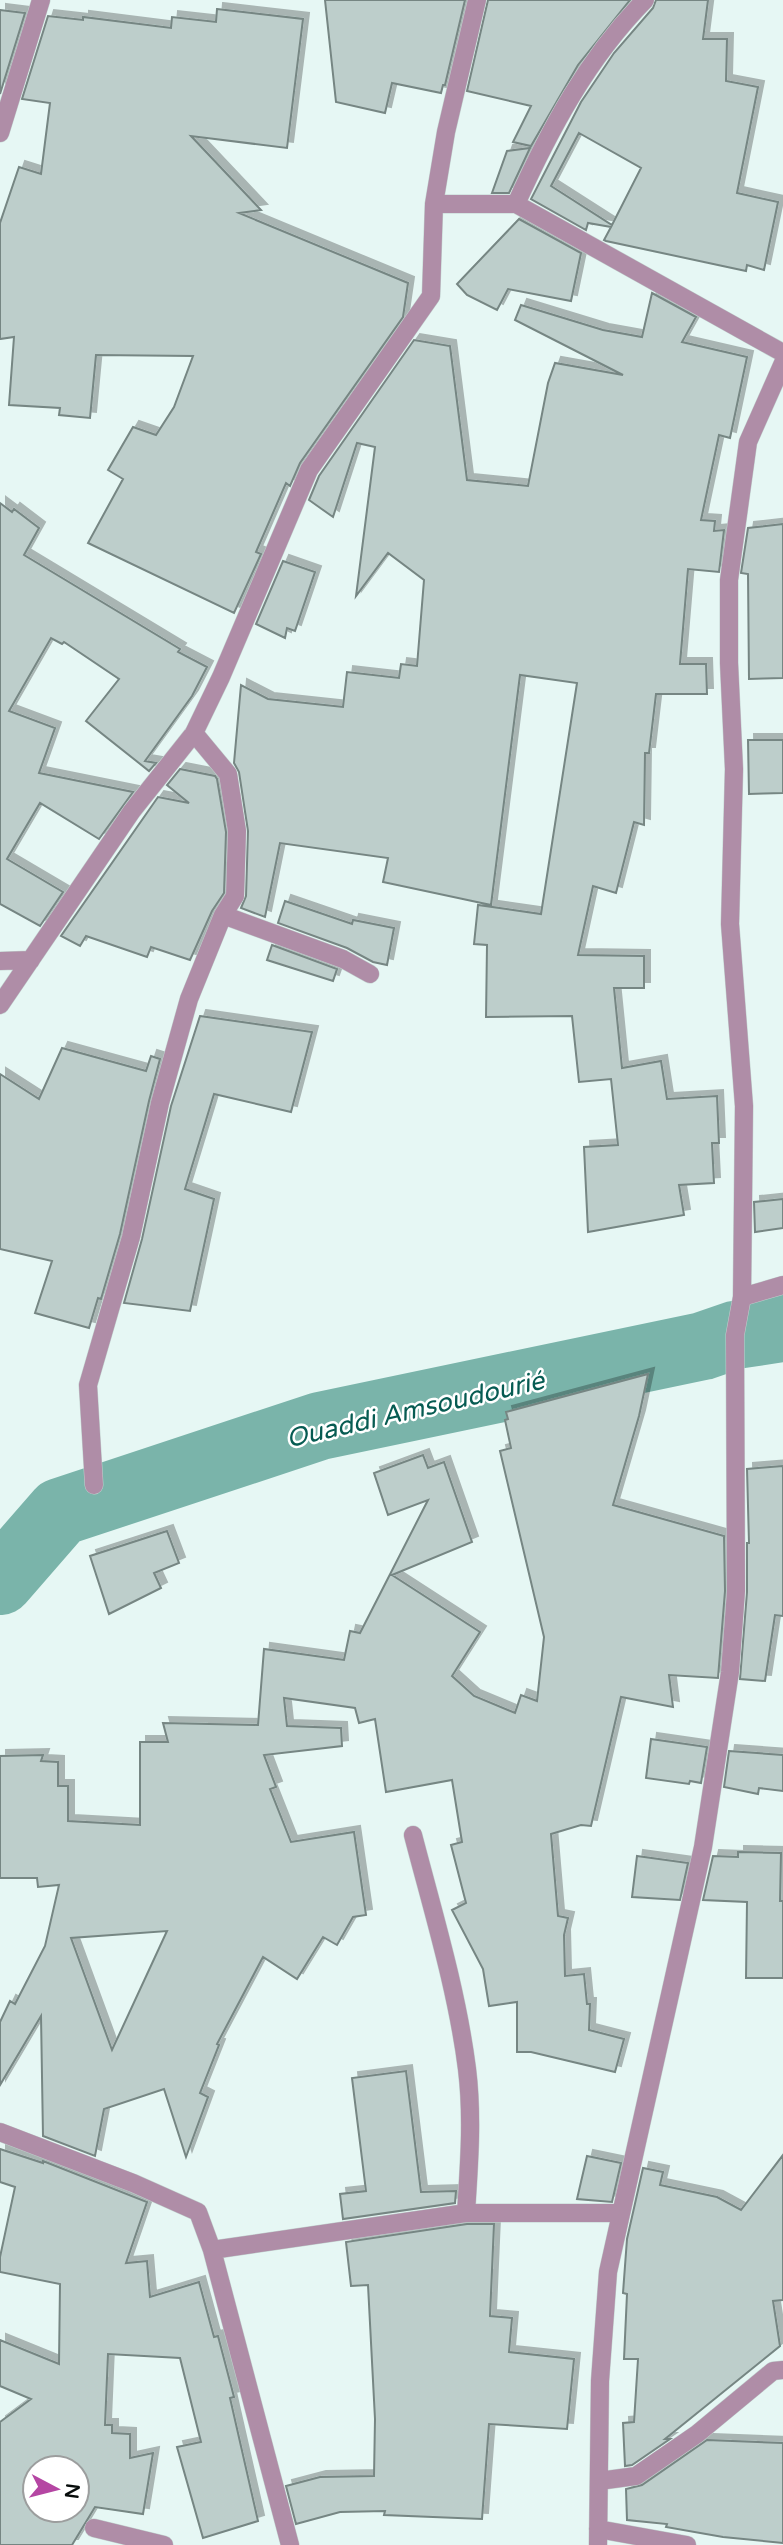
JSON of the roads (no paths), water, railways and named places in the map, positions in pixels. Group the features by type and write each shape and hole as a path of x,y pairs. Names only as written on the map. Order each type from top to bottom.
{"street":[{"path":"0,133 41,0"},
{"path":"0,1005 132,811 194,733 221,677 309,470 431,296 434,204 446,132 477,0"},
{"path":"516,204 545,142 583,75 622,24 645,0"},
{"path":"434,204 516,204 783,353"},
{"path":"687,2545 598,2537 600,2381 608,2272 703,1847 730,1672 736,1591 735,1335 742,1297 744,1106 730,924 734,769 729,663 729,580 748,442 776,400 783,363"},
{"path":"94,1485 88,1385 131,1237 160,1103 189,999 223,915 234,896 237,831 228,774 194,733"},
{"path":"223,915 343,959 370,974"},
{"path":"0,961 32,960"},
{"path":"742,1297 783,1285"},
{"path":"413,1835 457,2007 467,2070 471,2141 466,2213"},
{"path":"0,2132 133,2183 198,2212 212,2250 285,2544"},
{"path":"212,2250 466,2213 620,2213"},
{"path":"599,2481 636,2476 697,2434 773,2371 783,2370"},
{"path":"94,2528 164,2545"}],"waterway":[{"name":"Ouaddi Amsoudourié","path":"0,1581 60,1512 320,1426 703,1346 735,1335 783,1328"}]}
